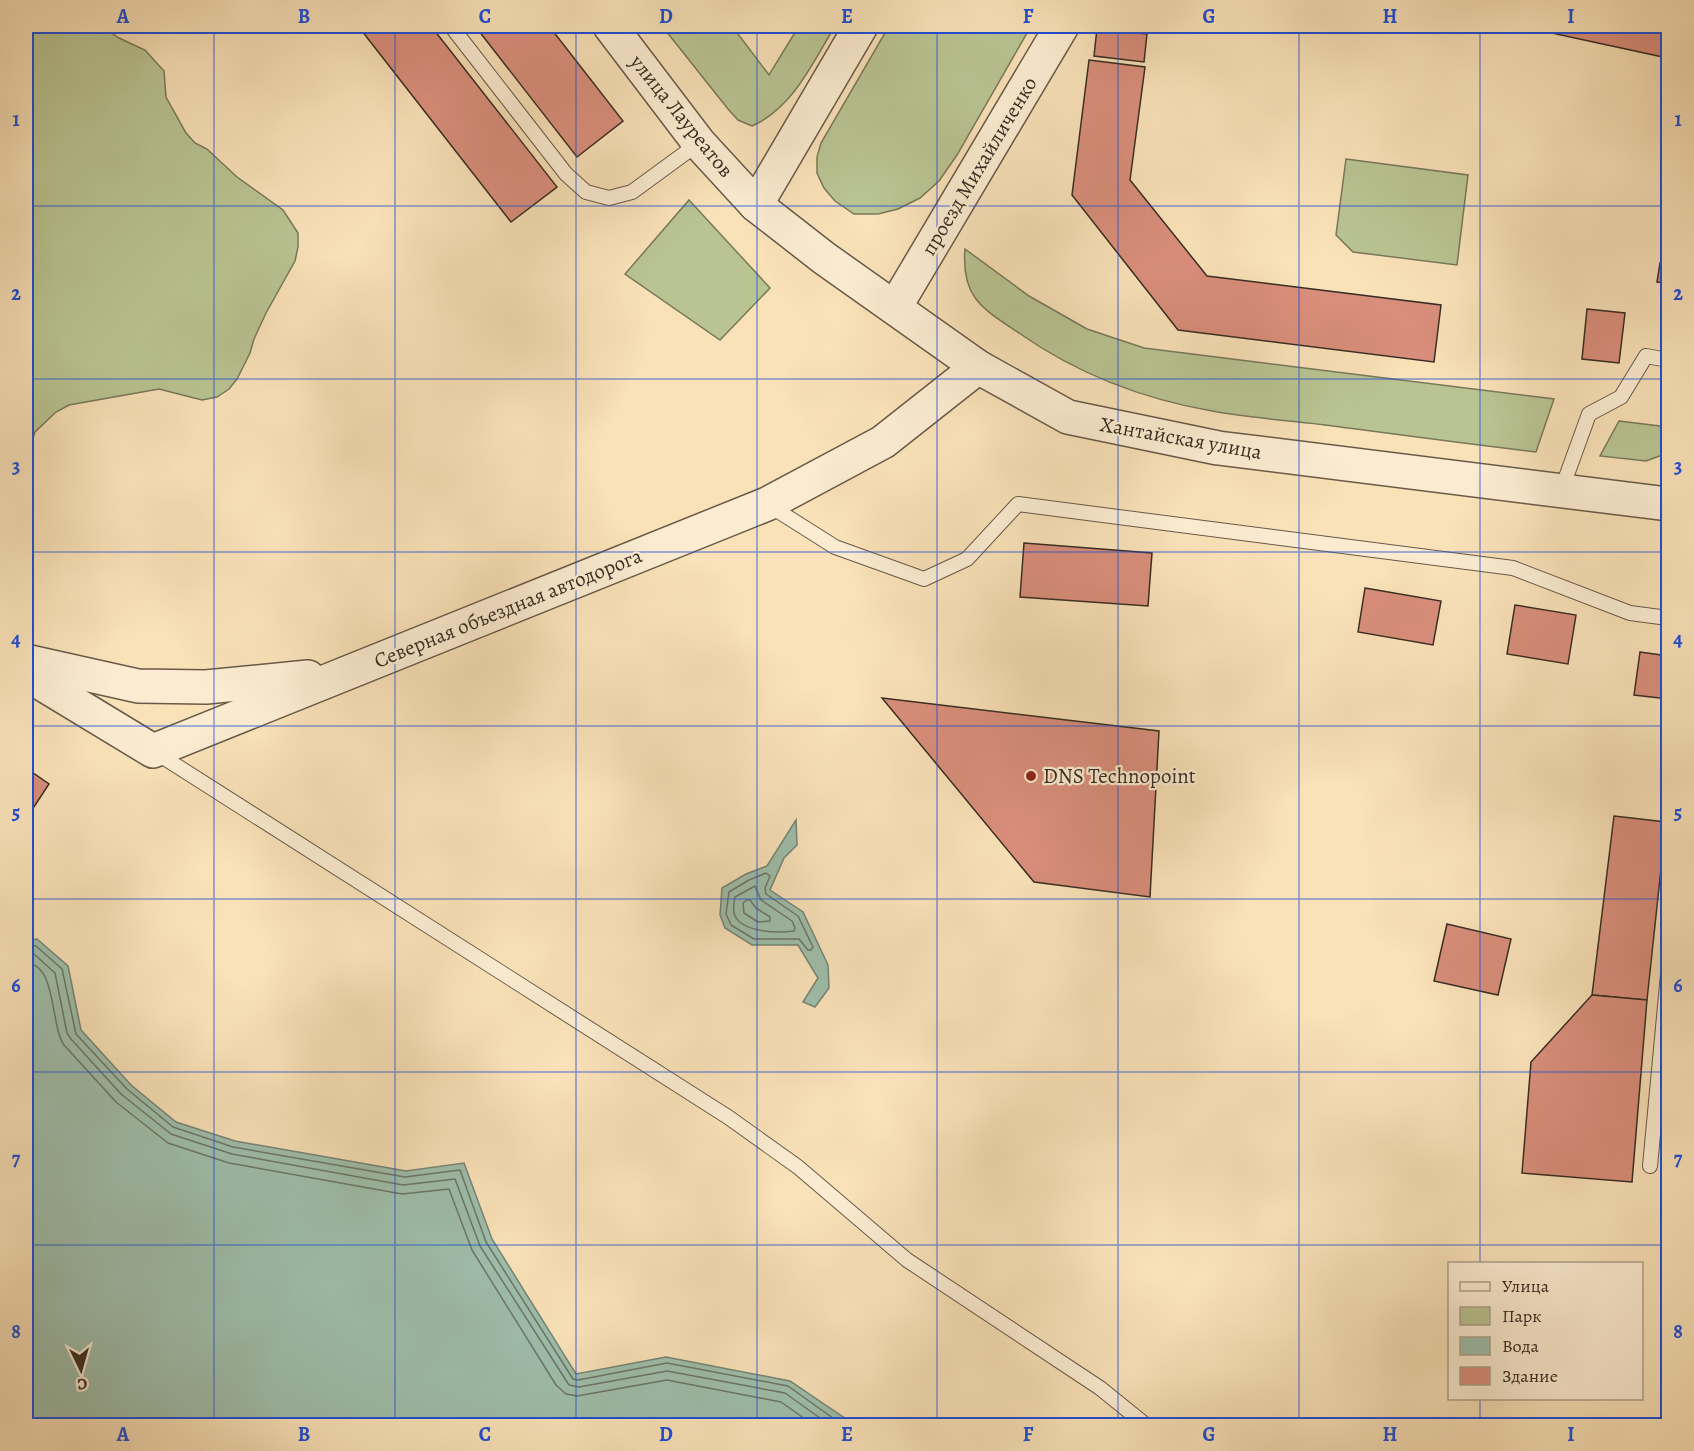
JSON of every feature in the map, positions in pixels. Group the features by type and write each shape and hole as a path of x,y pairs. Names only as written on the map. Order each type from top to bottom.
{"street":[{"name":"улица Лауреатов","path":"610,26 699,143 756,205"},
{"path":"756,205 861,26"},
{"name":"проезд Михайличенко","path":"895,307 1062,26"},
{"name":"Хантайская улица","path":"756,205 824,258 978,368 1068,417 1218,448 1668,504"},
{"name":"Северная объездная автодорога","path":"153,750 767,504 883,442 978,368"},
{"path":"26,661 138,686 206,687 345,674"},
{"path":"26,674 153,750"}],"lane":[{"path":"451,26 567,174 586,192 609,198 632,192 699,143"},
{"path":"1561,491 1589,414 1621,397 1646,356 1668,360"},
{"path":"767,504 835,547 924,579 967,559 1018,504 1513,568 1630,613 1668,618"},
{"path":"153,750 728,1117 798,1167 907,1260 1100,1388 1147,1425"},
{"path":"1650,1166 1668,974"}],"green space":[{"path":"26,26 105,26 119,38 145,50 164,71 166,97 186,133 237,177 283,210 298,233 298,247 295,261 266,313 237,379 229,389 217,397 202,400 159,389 69,405 56,412 35,432 26,460"},
{"path":"662,26 732,26 769,75 799,26 835,26 801,83 779,108 752,126 738,120 728,109"},
{"path":"889,26 1031,26 957,155 939,181 920,198 898,209 878,214 854,214 835,201 824,188 817,173 817,157 821,143"},
{"path":"1346,159 1468,175 1457,265 1353,252 1336,235"},
{"path":"689,200 770,288 720,340 625,274"},
{"path":"965,249 1029,296 1087,329 1144,348 1554,399 1536,452 1242,416 1186,406 1136,392 1087,372 1041,347 995,317 985,309 971,291 965,266"},
{"path":"1619,421 1668,427 1668,453 1646,461 1600,456"}],"water":[{"path":"796,820 797,845 784,858 770,890 803,912 828,965 829,988 815,1007 803,1002 818,978 798,945 752,945 725,928 720,915 722,888 746,874 767,866"},
{"path":"37,939 68,966 81,1030 131,1085 176,1122 235,1141 406,1171 464,1163 492,1239 576,1374 666,1357 790,1381 855,1425 26,1425 26,941"}],"building":[{"path":"358,26 431,26 557,187 511,222"},
{"path":"475,26 549,26 623,121 577,157"},
{"path":"1519,26 1668,26 1668,32 1663,57"},
{"path":"1097,28 1147,34 1144,62 1094,56"},
{"path":"1089,60 1145,67 1130,180 1207,276 1441,305 1434,362 1178,330 1072,195"},
{"path":"1660,263 1668,264 1668,283 1657,282"},
{"path":"1587,309 1625,313 1619,363 1582,359"},
{"path":"1024,543 1152,553 1148,606 1020,597"},
{"path":"1365,588 1441,601 1433,645 1358,632"},
{"path":"1515,605 1576,615 1568,664 1507,654"},
{"path":"1640,652 1668,656 1668,699 1634,695"},
{"path":"882,698 1159,731 1150,897 1034,882"},
{"path":"26,768 49,784 26,819"},
{"path":"1614,816 1666,822 1647,1000 1592,995"},
{"path":"1447,924 1511,939 1498,995 1434,981"},
{"path":"1592,995 1647,1000 1632,1182 1522,1173 1531,1062"}],"place":[{"name":"DNS Technopoint","path":"1031,776"}]}
